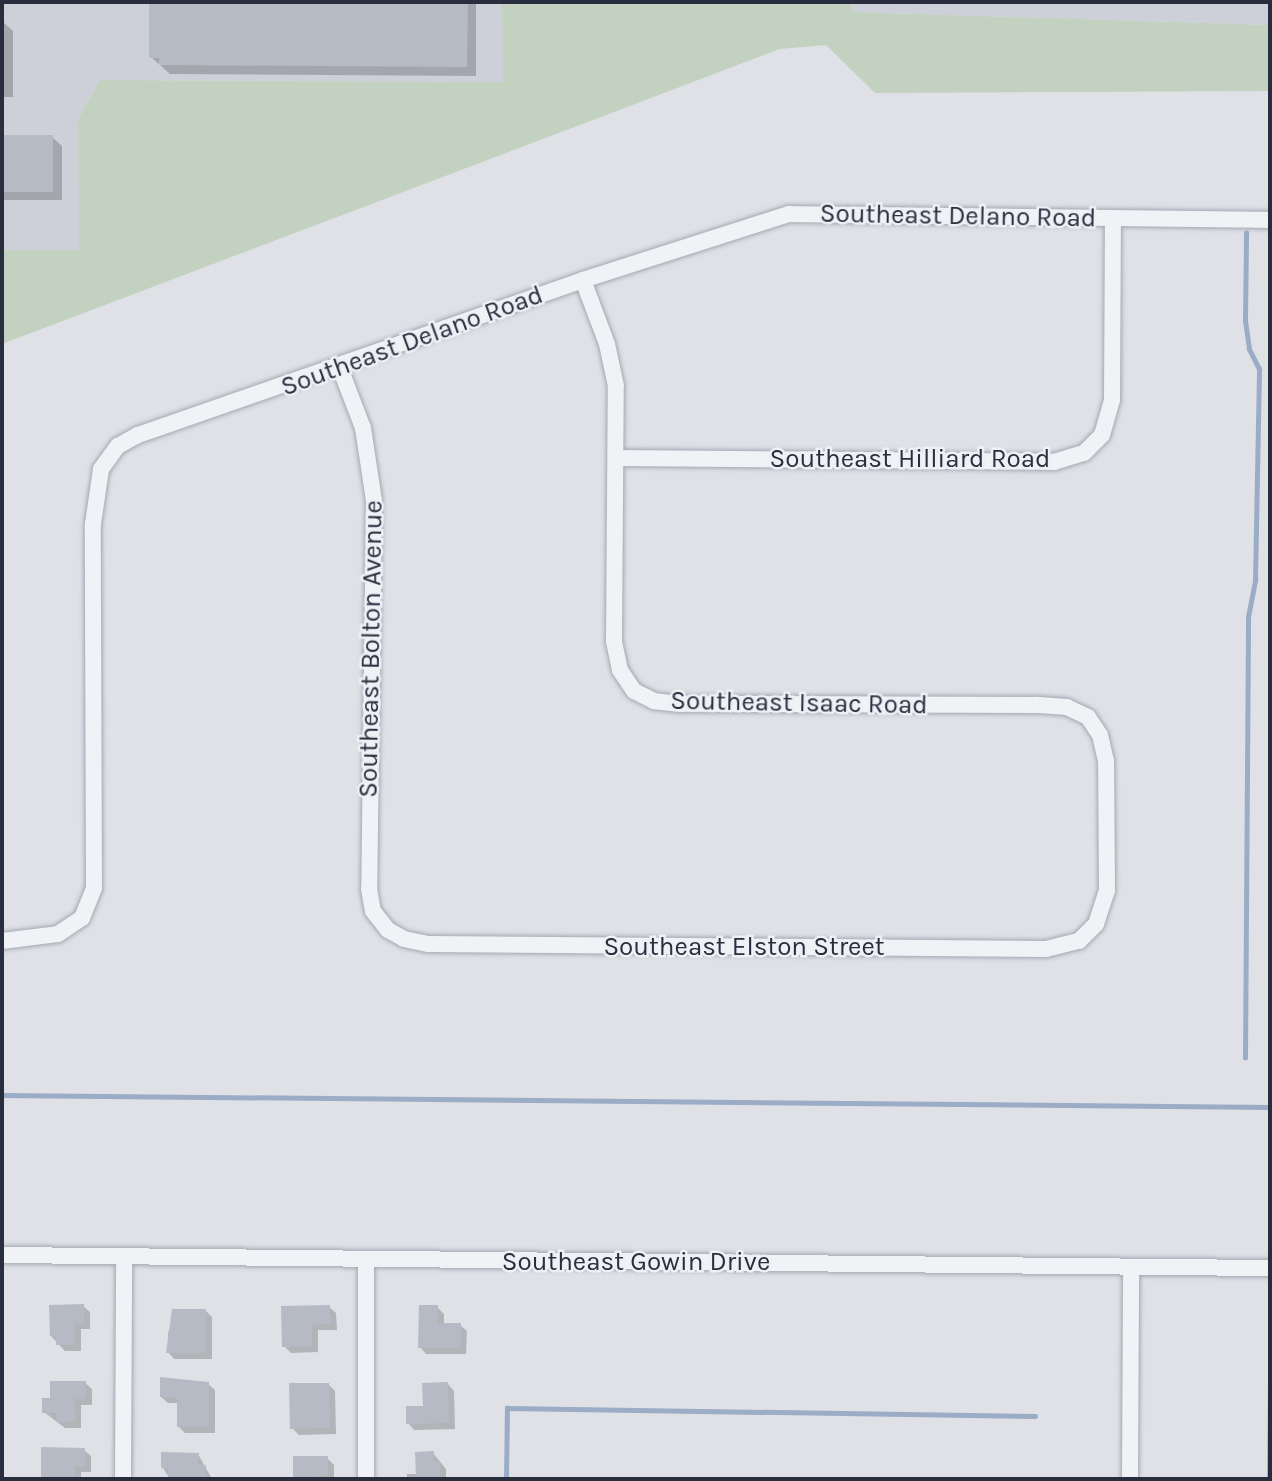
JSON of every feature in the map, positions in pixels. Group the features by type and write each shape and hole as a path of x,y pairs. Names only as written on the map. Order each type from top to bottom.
{"street":[{"name":"Southeast Delano Road","path":"2,941 58,934 82,918 93,888 93,524 101,469 118,446 138,435 340,368 583,280 789,214 1270,220"},
{"name":"Southeast Hilliard Road","path":"617,458 1054,462 1084,453 1102,435 1112,400 1113,218"},
{"name":"Southeast Isaac Road","path":"583,280 607,344 617,386 614,641 620,670 634,691 654,701 681,704 1036,705 1067,707 1088,717 1100,735 1107,761 1107,891 1096,925"},
{"name":"Southeast Bolton Avenue","path":"340,368 363,428 373,490 369,889 373,911 388,930"},
{"name":"Southeast Elston Street","path":"388,930 404,939 428,944 1046,950 1079,941 1096,925"},
{"name":"Southeast Gowin Drive","path":"2,1255 1270,1268"},
{"path":"123,1479 124,1257"},
{"path":"366,1260 366,1479"},
{"path":"1130,1479 1131,1267"}],"shaded area":[{"path":"2,2 502,2 504,82 100,80 78,119 80,250 2,250"},
{"path":"849,2 1270,2 1270,25 854,12"}],"green space":[{"path":"502,2 849,2 854,12 1270,25 1270,91 875,93 826,45 780,49 2,344 2,250 79,250 78,119 100,80 503,82"}],"building":[{"path":"149,2 468,2 467,67 159,65 159,58 149,58"},
{"path":"2,135 53,135 53,192 2,192"},
{"path":"84,1304 84,1323 75,1323 75,1345 56,1345 56,1336 50,1336 49,1305"},
{"path":"330,1305 331,1324 312,1325 312,1346 282,1347 281,1306"},
{"path":"419,1305 438,1305 438,1323 461,1323 461,1348 418,1348"},
{"path":"172,1309 206,1309 206,1353 166,1353"},
{"path":"160,1377 209,1382 209,1427 177,1427 177,1397 160,1397"},
{"path":"50,1381 86,1381 86,1399 75,1399 76,1422 56,1422 56,1413 42,1413 42,1398 50,1398"},
{"path":"448,1382 449,1423 406,1424 406,1406 423,1406 422,1383"},
{"path":"289,1383 329,1383 330,1428 290,1429"},
{"path":"41,1447 85,1448 85,1466 75,1466 75,1479 41,1479"},
{"path":"434,1451 434,1461 440,1461 440,1479 416,1479 415,1452"},
{"path":"161,1452 199,1453 198,1465 206,1465 206,1479 168,1479 168,1468 161,1468"},
{"path":"293,1456 328,1456 328,1475 293,1479"}],"waterway":[{"path":"1245,1058 1248,617 1255,580 1259,369 1249,349 1245,320 1246,233"},
{"path":"2,1095 1270,1107"},
{"path":"1269,1479 1270,1381"},
{"path":"506,1479 507,1408 1035,1416"}]}
